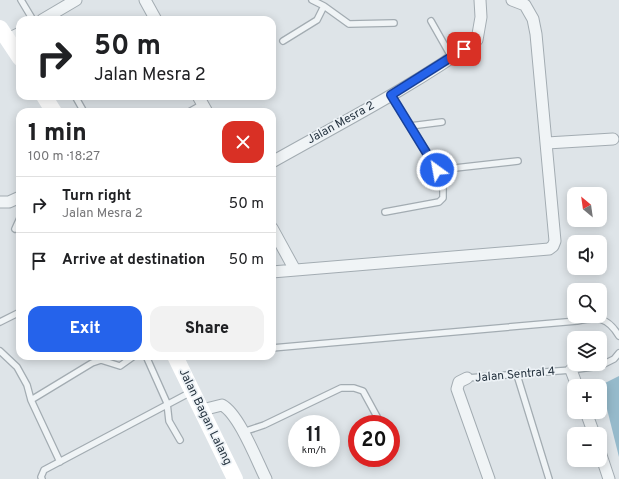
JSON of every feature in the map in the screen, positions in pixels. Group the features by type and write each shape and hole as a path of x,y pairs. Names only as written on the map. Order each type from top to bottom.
{"main road":[{"path":"8,36 16,51"},
{"name":"Jalan Bagan Lalang","path":"179,360 192,391 235,479"}],"street":[{"path":"49,16 76,0"},
{"path":"145,0 154,16"},
{"name":"Jalan Mesra 2","path":"276,160 391,95 452,58 477,40 481,17 480,0"},
{"path":"276,272 549,249 553,246 555,241 547,143 533,19 525,5 512,0"},
{"path":"547,143 613,139"},
{"path":"0,202 9,202 16,199"},
{"path":"276,235 295,270"},
{"path":"467,378 459,382 457,389 489,479"},
{"path":"202,410 222,405 229,408 243,432 266,479"},
{"path":"605,467 609,479"}],"lane":[{"path":"21,0 31,16"},
{"path":"312,0 324,6 349,24 394,23"},
{"path":"283,41 317,20 324,6"},
{"path":"431,21 452,58"},
{"path":"385,212 439,202 443,198 443,178 391,95"},
{"path":"410,126 442,122"},
{"path":"437,170 518,161"},
{"path":"0,322 16,314"},
{"path":"276,348 576,321 595,318 600,319 614,327 619,336"},
{"path":"0,351 17,367 27,385 31,400 60,462"},
{"path":"607,362 614,359 619,353"},
{"path":"31,400 92,362 101,360 120,366 128,360"},
{"path":"148,360 167,403 169,421 180,440"},
{"name":"Jalan Sentral 4","path":"467,378 567,370"},
{"path":"517,375 549,479"},
{"path":"243,432 264,425 341,388 354,388 363,391 376,415"},
{"path":"42,479 41,477 44,470 85,450 167,403 192,391"}],"water":[{"path":"619,376 619,457 607,409 607,382"}],"route":[{"path":"437,170 391,95 452,58 464,49"}]}
